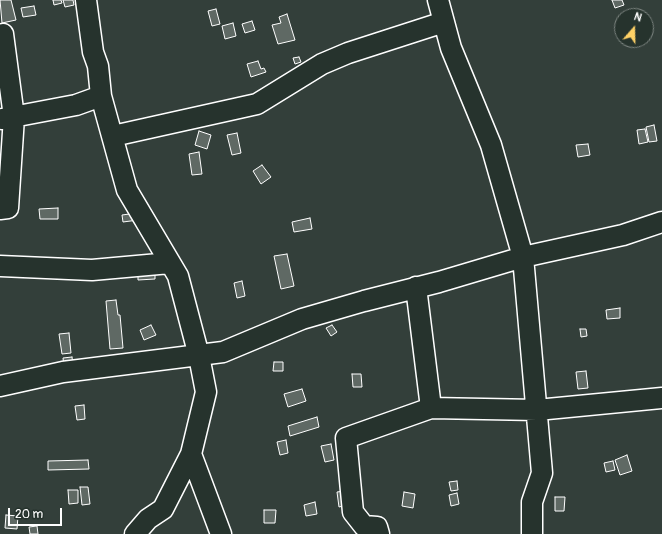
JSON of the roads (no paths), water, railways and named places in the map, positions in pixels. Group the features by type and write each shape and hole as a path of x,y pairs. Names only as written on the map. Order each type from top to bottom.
{"street":[{"path":"86,0 93,52 98,66 101,96 127,190 178,276 199,356 206,392 191,454 163,509 148,519 135,534"},
{"path":"438,0 452,48 491,145 523,257 542,473 532,502 532,534"},
{"path":"113,136 257,104 322,64 348,53 444,22"},
{"path":"0,35 3,34 7,118 8,208 0,209"},
{"path":"7,118 76,105 101,96"},
{"path":"0,386 63,372 223,352 302,320 523,257 623,234 662,222"},
{"path":"0,267 92,270 170,263"},
{"path":"416,287 431,408"},
{"path":"379,534 377,527 364,526 353,512 346,438 431,408 537,410 662,398"},
{"path":"191,454 221,534"}]}
